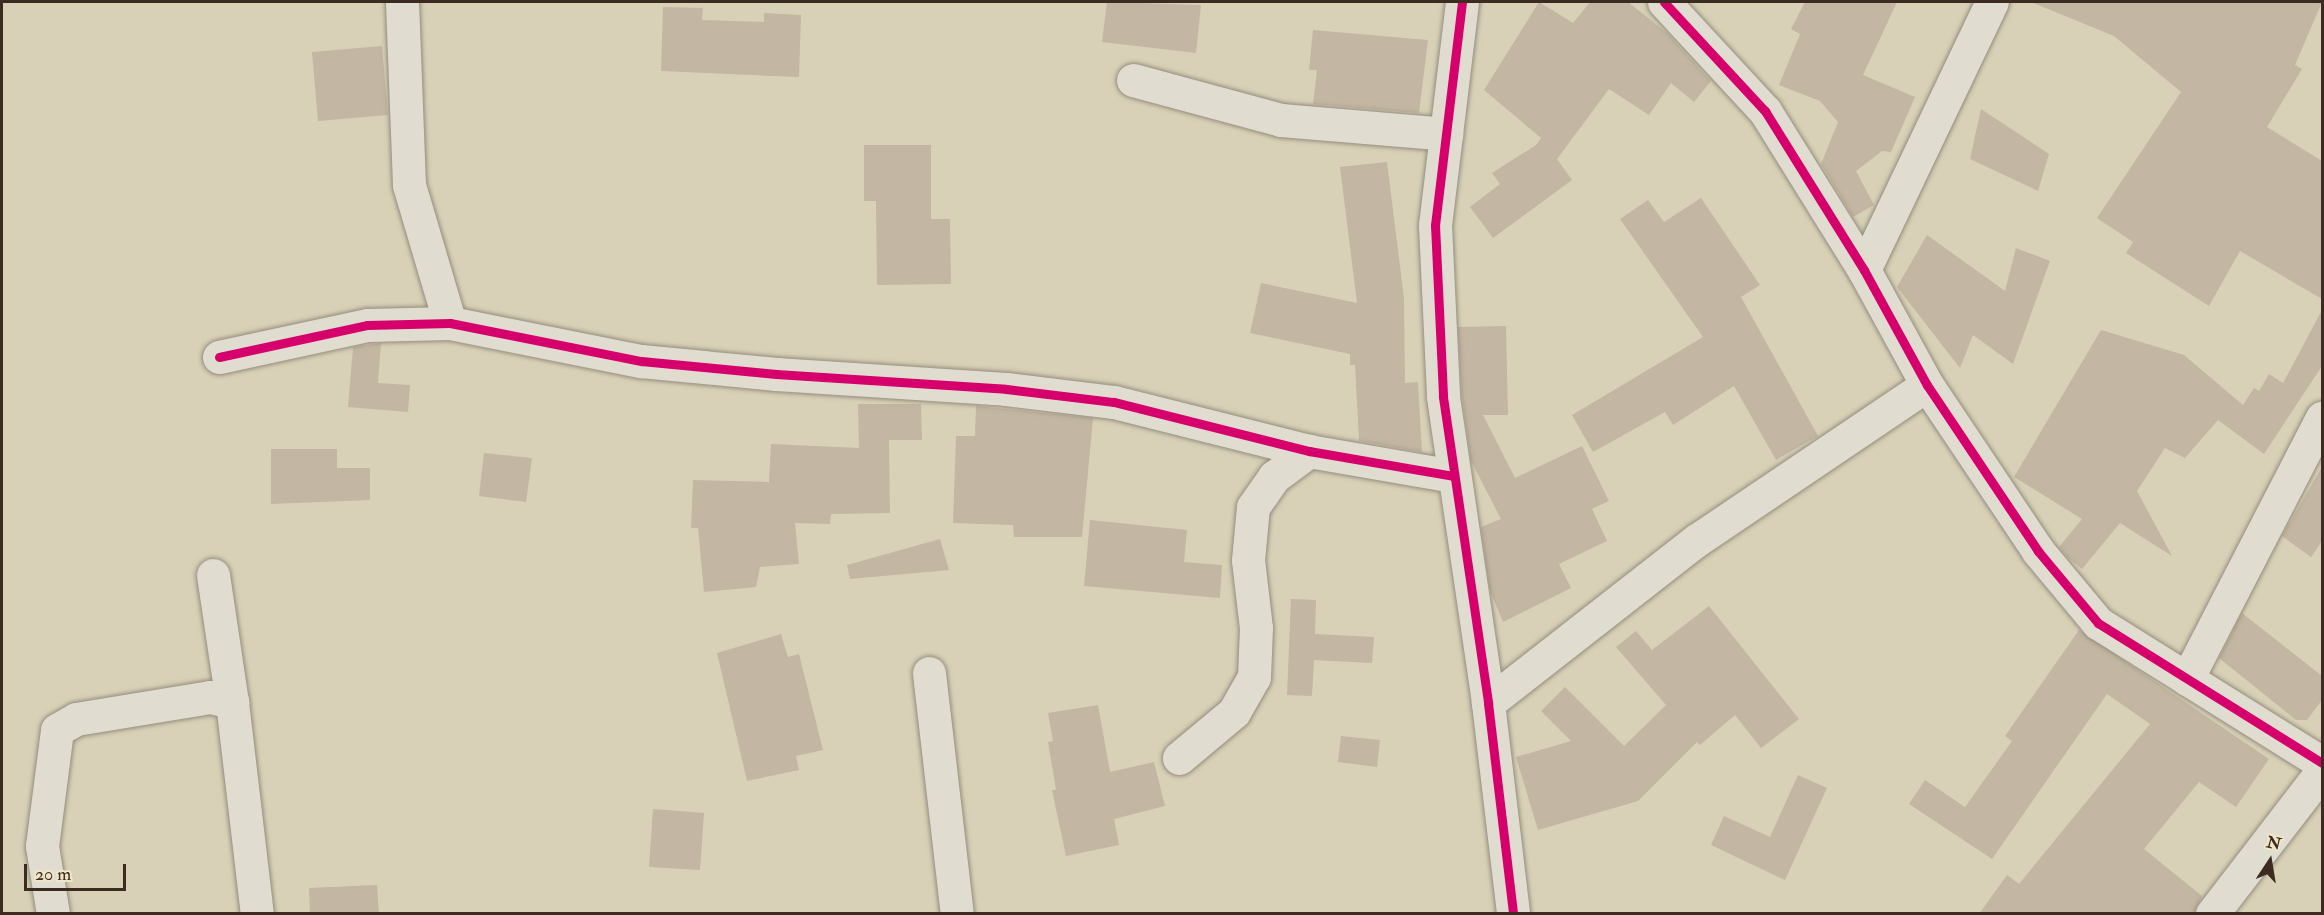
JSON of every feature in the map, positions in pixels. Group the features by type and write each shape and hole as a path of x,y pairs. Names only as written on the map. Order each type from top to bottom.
{"street":[{"path":"402,2 409,185 450,323"},
{"path":"1462,2 1435,225 1443,397 1488,703 1513,914"},
{"path":"1864,270 1992,2"},
{"path":"1669,4 1765,111 1864,270 1927,385 2038,551 2098,623 2322,763"},
{"path":"1133,80 1281,120 1446,134"},
{"path":"219,357 368,325 450,323 641,361 776,374 1006,389 1114,402 1309,451 1453,476"},
{"path":"1488,703 1697,540 1927,385"},
{"path":"2187,679 2322,418"},
{"path":"1179,758 1234,712 1254,677 1256,628 1248,560 1252,507 1274,477 1309,451"},
{"path":"213,575 232,702 257,914"},
{"path":"929,673 957,914"},
{"path":"53,914 42,846 57,730 76,719 210,697 232,702"},
{"path":"2212,914 2322,771"}],"building":[{"path":"1107,2 1201,5 1196,53 1102,42"},
{"path":"1539,2 1573,23 1590,2 1628,2 1667,33 1711,81 1694,102 1671,83 1649,115 1609,89 1557,159 1572,180 1493,238 1470,207 1500,184 1492,173 1536,145 1541,138 1484,90"},
{"path":"1805,2 1897,2 1863,75 1915,97 1891,152 1882,151 1856,171 1874,205 1853,217 1821,164 1838,122 1820,101 1779,85 1800,34 1791,29"},
{"path":"2031,2 2322,2 2295,65 2302,69 2267,127 2322,161 2322,299 2240,251 2209,306 2126,253 2133,242 2097,218 2181,92 2114,36"},
{"path":"663,7 703,8 702,20 764,22 764,13 801,15 799,77 661,71"},
{"path":"1313,30 1428,40 1419,113 1313,104 1317,70 1309,70"},
{"path":"382,46 388,115 318,121 312,52"},
{"path":"1981,109 2049,154 2038,191 1970,159"},
{"path":"864,145 931,145 931,219 950,219 951,284 877,285 876,201 864,201"},
{"path":"1387,162 1404,298 1405,383 1418,382 1422,452 1359,441 1355,365 1350,365 1350,354 1250,333 1261,283 1357,303 1340,167"},
{"path":"1701,198 1760,285 1741,297 1818,436 1776,460 1734,386 1673,425 1665,412 1593,452 1572,415 1703,337 1620,219 1648,200 1664,222"},
{"path":"1927,235 2005,291 2016,248 2050,261 2013,364 1973,335 1960,368 1897,287"},
{"path":"2322,310 2322,366 2264,454 2218,420 2185,458 2165,448 2137,491 2172,556 2120,523 2082,569 2068,558 2059,547 2082,519 2014,477 2101,330 2184,355 2243,405 2254,388 2259,391 2269,374 2283,383"},
{"path":"1506,326 1508,415 1483,415 1515,478 1582,446 1609,501 1592,509 1607,541 1559,564 1571,588 1503,622 1490,591 1481,527 1501,519 1471,461 1462,395 1458,327"},
{"path":"381,343 378,383 410,385 408,412 348,407 353,347"},
{"path":"858,404 921,404 922,440 889,440 890,513 831,514 830,524 795,523 799,564 760,567 756,587 704,592 698,528 691,528 693,480 769,482 771,444 859,448"},
{"path":"976,406 1093,418 1082,537 1014,537 1013,525 953,523 956,436 975,436"},
{"path":"271,449 337,449 337,468 370,468 370,500 271,504"},
{"path":"484,453 532,458 526,502 479,496"},
{"path":"2322,467 2322,541 2311,557 2282,536"},
{"path":"1090,520 1187,530 1184,562 1222,565 1220,598 1084,586"},
{"path":"940,539 949,570 850,579 847,565"},
{"path":"1291,599 1316,600 1315,634 1374,637 1372,663 1314,660 1312,696 1287,695"},
{"path":"1709,606 1799,719 1761,748 1735,715 1700,745 1697,742 1638,801 1538,830 1516,757 1571,741 1541,711 1565,687 1624,746 1666,705 1616,647 1636,631 1652,650"},
{"path":"2242,613 2322,676 2322,700 2307,720 2296,720 2219,658"},
{"path":"2079,630 2269,759 2236,807 2199,782 2144,849 2202,896 2194,914 1979,914 2007,875 2019,884 2150,724 2107,694 1992,859 1909,804 1925,780 1965,807 2012,741 2005,736"},
{"path":"781,634 788,657 799,654 823,750 796,756 799,770 747,781 717,653"},
{"path":"1098,705 1110,772 1154,762 1165,806 1114,819 1119,845 1066,856 1052,790 1056,790 1048,742 1053,741 1048,713"},
{"path":"1341,736 1380,740 1377,767 1338,762"},
{"path":"1798,775 1827,788 1785,880 1711,845 1724,816 1770,837"},
{"path":"653,809 704,813 700,870 649,867"},
{"path":"377,885 379,914 310,914 309,888"}],"cycle path":[{"path":"1462,2 1435,225 1443,397 1488,703 1513,914"},
{"path":"1664,2 1765,111 1864,270 1927,385 2038,551 2098,623 2322,763"},
{"path":"219,357 367,325 450,323 641,361 776,374 1006,389 1114,402 1309,451 1453,476"}]}
